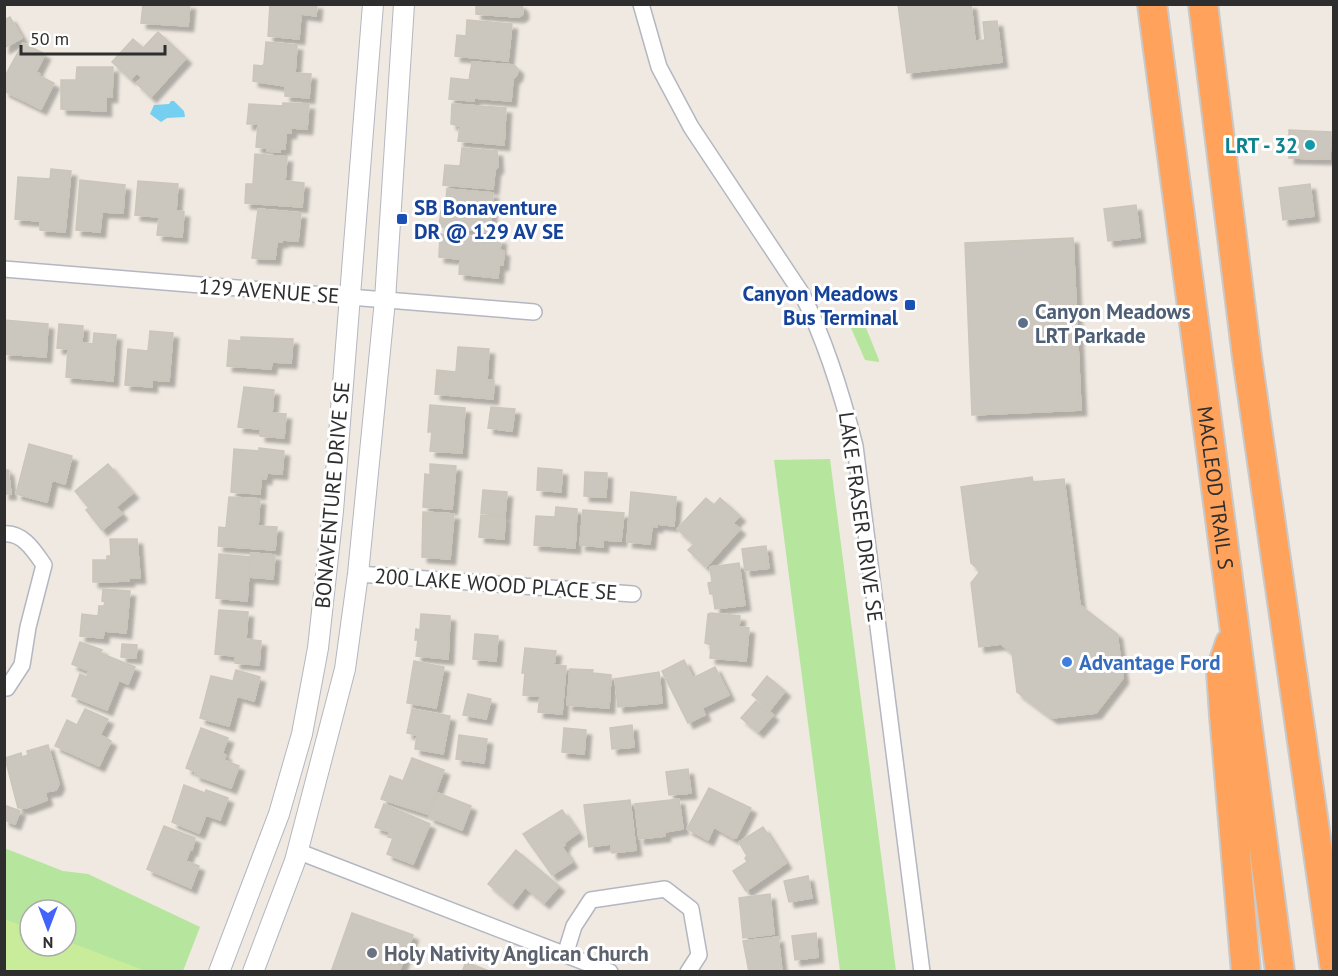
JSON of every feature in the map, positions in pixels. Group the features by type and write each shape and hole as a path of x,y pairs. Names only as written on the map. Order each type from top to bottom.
{"highway":[{"name":"MACLEOD TRAIL S","path":"1152,4 1198,366 1280,972"},
{"path":"1203,4 1246,357 1334,964"},
{"path":"1235,627 1221,669 1246,972"}],"street":[{"name":"BONAVENTURE DRIVE SE","path":"219,972 279,814 302,734 318,648 333,511 373,4"},
{"name":"BONAVENTURE DRIVE SE","path":"253,972 297,851 345,669 358,574 385,300 404,4"},
{"name":"LAKE FRASER DRIVE SE","path":"641,4 659,67 691,127 802,294 843,395 855,446 922,972"},
{"name":"129 AVENUE SE","path":"4,269 534,312"},
{"path":"4,534 11,533 31,545 44,565 28,627 22,665 7,688 4,688"},
{"name":"200 LAKE WOOD PLACE SE","path":"358,574 633,594"},
{"path":"297,851 610,972"},
{"path":"566,955 574,926 591,900 665,889 691,909 699,955 688,972"}],"green space":[{"path":"860,313 879,362 865,360 851,328 852,321"},
{"path":"830,459 896,971 840,971 774,460"},
{"path":"4,848 63,871 88,874 200,927 183,971 5,971"},
{"path":"4,919 18,924 18,958 78,958 78,945 141,969 140,971 5,971"}],"water":[{"path":"174,101 184,111 185,117 167,118 161,122 150,114 154,105 169,104"}],"building":[{"path":"143,4 190,4 188,26 141,23"},
{"path":"270,4 317,4 316,16 301,14 299,39 268,36"},
{"path":"476,4 520,4 523,14 519,17 476,14"},
{"path":"898,4 971,4 975,41 985,40 983,22 997,21 1002,62 907,73"},
{"path":"10,17 22,38 4,48 4,20"},
{"path":"467,20 512,24 508,61 455,56 457,35 466,36"},
{"path":"158,32 186,58 151,97 136,83 142,78 137,73 131,79 112,62 133,39 143,48"},
{"path":"266,42 297,45 295,73 311,74 309,98 285,96 285,86 253,81 254,65 264,64"},
{"path":"23,43 45,54 36,72 40,74 39,76 54,83 41,109 4,91 4,78"},
{"path":"472,62 514,65 518,69 513,79 511,101 474,98 474,101 449,99 451,78 469,80"},
{"path":"77,67 113,67 112,97 106,97 106,111 61,109 61,80 76,80"},
{"path":"283,103 309,104 307,129 291,128 291,133 286,133 285,149 280,149 280,152 256,147 258,124 247,124 249,104 283,106"},
{"path":"452,104 506,108 504,145 458,141 460,126 451,124"},
{"name":"LRT - 32","path":"1289,130 1331,132 1330,159 1289,158"},
{"path":"462,148 497,151 498,167 495,170 493,189 443,185 445,165 460,166"},
{"path":"255,154 287,157 285,181 304,183 302,207 245,203 246,184 253,184"},
{"path":"51,169 71,171 65,232 40,230 40,221 15,219 18,177 50,179"},
{"path":"80,180 125,185 123,213 102,212 100,232 76,230"},
{"path":"138,181 178,184 176,211 184,212 182,237 157,235 159,217 135,215"},
{"path":"1310,184 1314,216 1283,220 1279,188"},
{"path":"447,189 493,193 490,232 439,227 441,211 445,211"},
{"path":"1136,205 1140,237 1108,241 1104,209"},
{"path":"258,209 301,213 298,241 277,242 275,259 252,258"},
{"path":"440,234 501,239 500,250 504,251 503,265 499,265 498,278 459,274 460,259 439,257"},
{"name":"Canyon Meadows LRT Parkade","path":"1073,238 1081,410 972,415 965,243"},
{"path":"4,320 48,324 46,357 4,354"},
{"path":"59,324 83,326 82,343 93,344 94,333 116,335 113,381 66,377 68,349 57,348"},
{"path":"150,331 173,333 169,381 152,380 152,387 125,385 128,349 148,351"},
{"path":"241,337 293,339 291,363 272,362 271,369 227,366 229,340 241,341"},
{"path":"458,347 489,349 487,380 494,381 493,399 435,394 437,370 456,372"},
{"path":"244,387 274,390 272,413 286,414 284,438 260,436 260,429 238,427"},
{"path":"430,405 465,408 462,453 430,451 432,432 428,432"},
{"path":"491,407 515,409 512,431 488,428"},
{"path":"29,444 72,456 65,484 52,480 47,502 16,494"},
{"path":"259,448 284,451 282,474 267,473 266,479 261,478 260,494 231,492 234,449 259,451"},
{"path":"108,464 133,493 116,507 122,514 102,530 86,510 89,508 75,491"},
{"path":"430,464 456,466 452,509 423,507 425,474 430,475"},
{"path":"4,465 5,470 8,470 11,494 4,494"},
{"path":"538,468 562,470 561,492 537,490"},
{"path":"585,472 607,473 606,497 584,496"},
{"path":"1032,477 1033,482 1064,479 1080,605 1117,634 1123,678 1096,713 1052,718 1017,692 1012,653 1001,644 979,647 971,583 979,573 971,563 961,487"},
{"path":"483,490 507,492 505,515 481,513"},
{"path":"631,492 676,497 674,526 657,524 657,527 652,526 650,544 627,542"},
{"path":"229,497 260,499 258,526 277,527 275,550 218,546 219,527 226,528"},
{"path":"706,498 714,505 720,498 740,516 733,523 740,529 706,567 688,550 694,544 677,529"},
{"path":"556,507 577,509 575,548 534,545 536,516 555,517"},
{"path":"583,510 624,513 621,541 603,540 603,547 580,545"},
{"path":"423,512 454,514 450,559 422,557"},
{"path":"481,515 505,517 504,539 479,537"},
{"path":"110,539 137,539 140,578 129,578 129,581 93,582 93,560 107,560 107,556 111,556"},
{"path":"766,546 769,568 745,571 742,549"},
{"path":"251,553 275,555 273,579 249,577"},
{"path":"219,554 250,557 247,601 216,598"},
{"path":"739,563 745,605 715,609 713,594 710,594 708,583 712,582 710,567"},
{"path":"103,589 130,591 126,633 104,631 103,638 80,636 82,614 98,616 99,606 104,606"},
{"path":"219,610 248,612 246,639 261,641 259,665 235,663 235,656 215,654"},
{"path":"421,614 450,616 448,659 416,656 418,640 415,640 416,629 420,630"},
{"path":"708,614 740,616 739,627 749,628 746,661 710,658 711,645 705,643"},
{"path":"475,634 498,636 496,661 473,659"},
{"path":"80,642 102,650 100,653 135,667 128,684 119,680 107,710 72,696 80,674 87,677 89,671 72,664"},
{"path":"122,644 137,645 136,658 121,657"},
{"path":"525,648 556,651 554,665 566,666 562,714 538,712 540,696 523,695 525,673 522,673"},
{"path":"684,660 693,678 715,667 729,695 702,708 705,715 688,723 662,671"},
{"path":"414,661 444,667 436,708 407,703"},
{"path":"570,669 593,670 592,673 611,675 609,708 567,705"},
{"path":"236,670 260,677 254,701 237,696 229,726 200,718 211,676 233,681"},
{"path":"659,672 662,703 618,707 615,679"},
{"path":"767,676 785,691 770,710 752,695"},
{"path":"468,694 491,699 486,719 463,715"},
{"path":"756,701 773,715 758,732 741,718"},
{"path":"85,709 108,719 100,735 111,741 99,766 55,746 67,720 77,725"},
{"path":"412,709 450,716 443,754 415,749 417,735 407,733"},
{"path":"632,725 634,747 612,749 610,728"},
{"path":"201,728 228,738 222,754 226,755 224,760 239,766 231,788 195,775 196,772 186,768"},
{"path":"564,728 586,730 584,754 562,752"},
{"path":"459,735 487,739 484,763 456,759"},
{"path":"48,745 59,784 56,790 45,792 47,800 26,808 18,808 5,758 21,753 22,757 28,755 27,751"},
{"path":"412,758 444,770 428,814 381,799 390,776 403,781"},
{"path":"688,769 691,793 669,795 666,772"},
{"path":"184,785 228,798 220,820 206,815 199,833 172,822"},
{"path":"709,788 751,808 736,838 714,827 708,840 687,829"},
{"path":"438,793 471,806 462,830 429,817"},
{"path":"679,799 683,829 665,832 665,836 639,839 635,804"},
{"path":"630,800 636,850 612,853 611,844 589,847 584,805"},
{"path":"384,804 430,824 413,864 387,854 393,838 388,837 390,832 375,827"},
{"path":"4,805 20,811 15,824 4,820"},
{"path":"562,810 578,833 562,847 572,862 552,875 523,834"},
{"path":"164,826 195,838 186,861 199,866 191,888 147,869"},
{"path":"763,827 786,863 746,891 733,871 747,862 745,858 747,856 739,842"},
{"path":"516,850 559,886 544,903 525,887 512,904 488,884"},
{"path":"808,876 812,898 789,902 784,881"},
{"path":"770,894 774,934 743,938 739,898"},
{"name":"Holy Nativity Anglican Church","path":"352,913 413,935 399,972 331,972"},
{"path":"816,933 818,957 795,960 792,936"},
{"path":"778,937 782,972 749,972 743,941"},
{"path":"466,962 489,971 462,972"}],"place":[{"name":"LRT - 32","path":"1310,145"},
{"name":"SB Bonaventure DR @ 129 AV SE","path":"402,219"},
{"name":"Canyon Meadows Bus Terminal","path":"910,305"},
{"name":"Canyon Meadows LRT Parkade","path":"1023,323"},
{"name":"Advantage Ford","path":"1067,662"},
{"name":"Holy Nativity Anglican Church","path":"372,953"}]}
